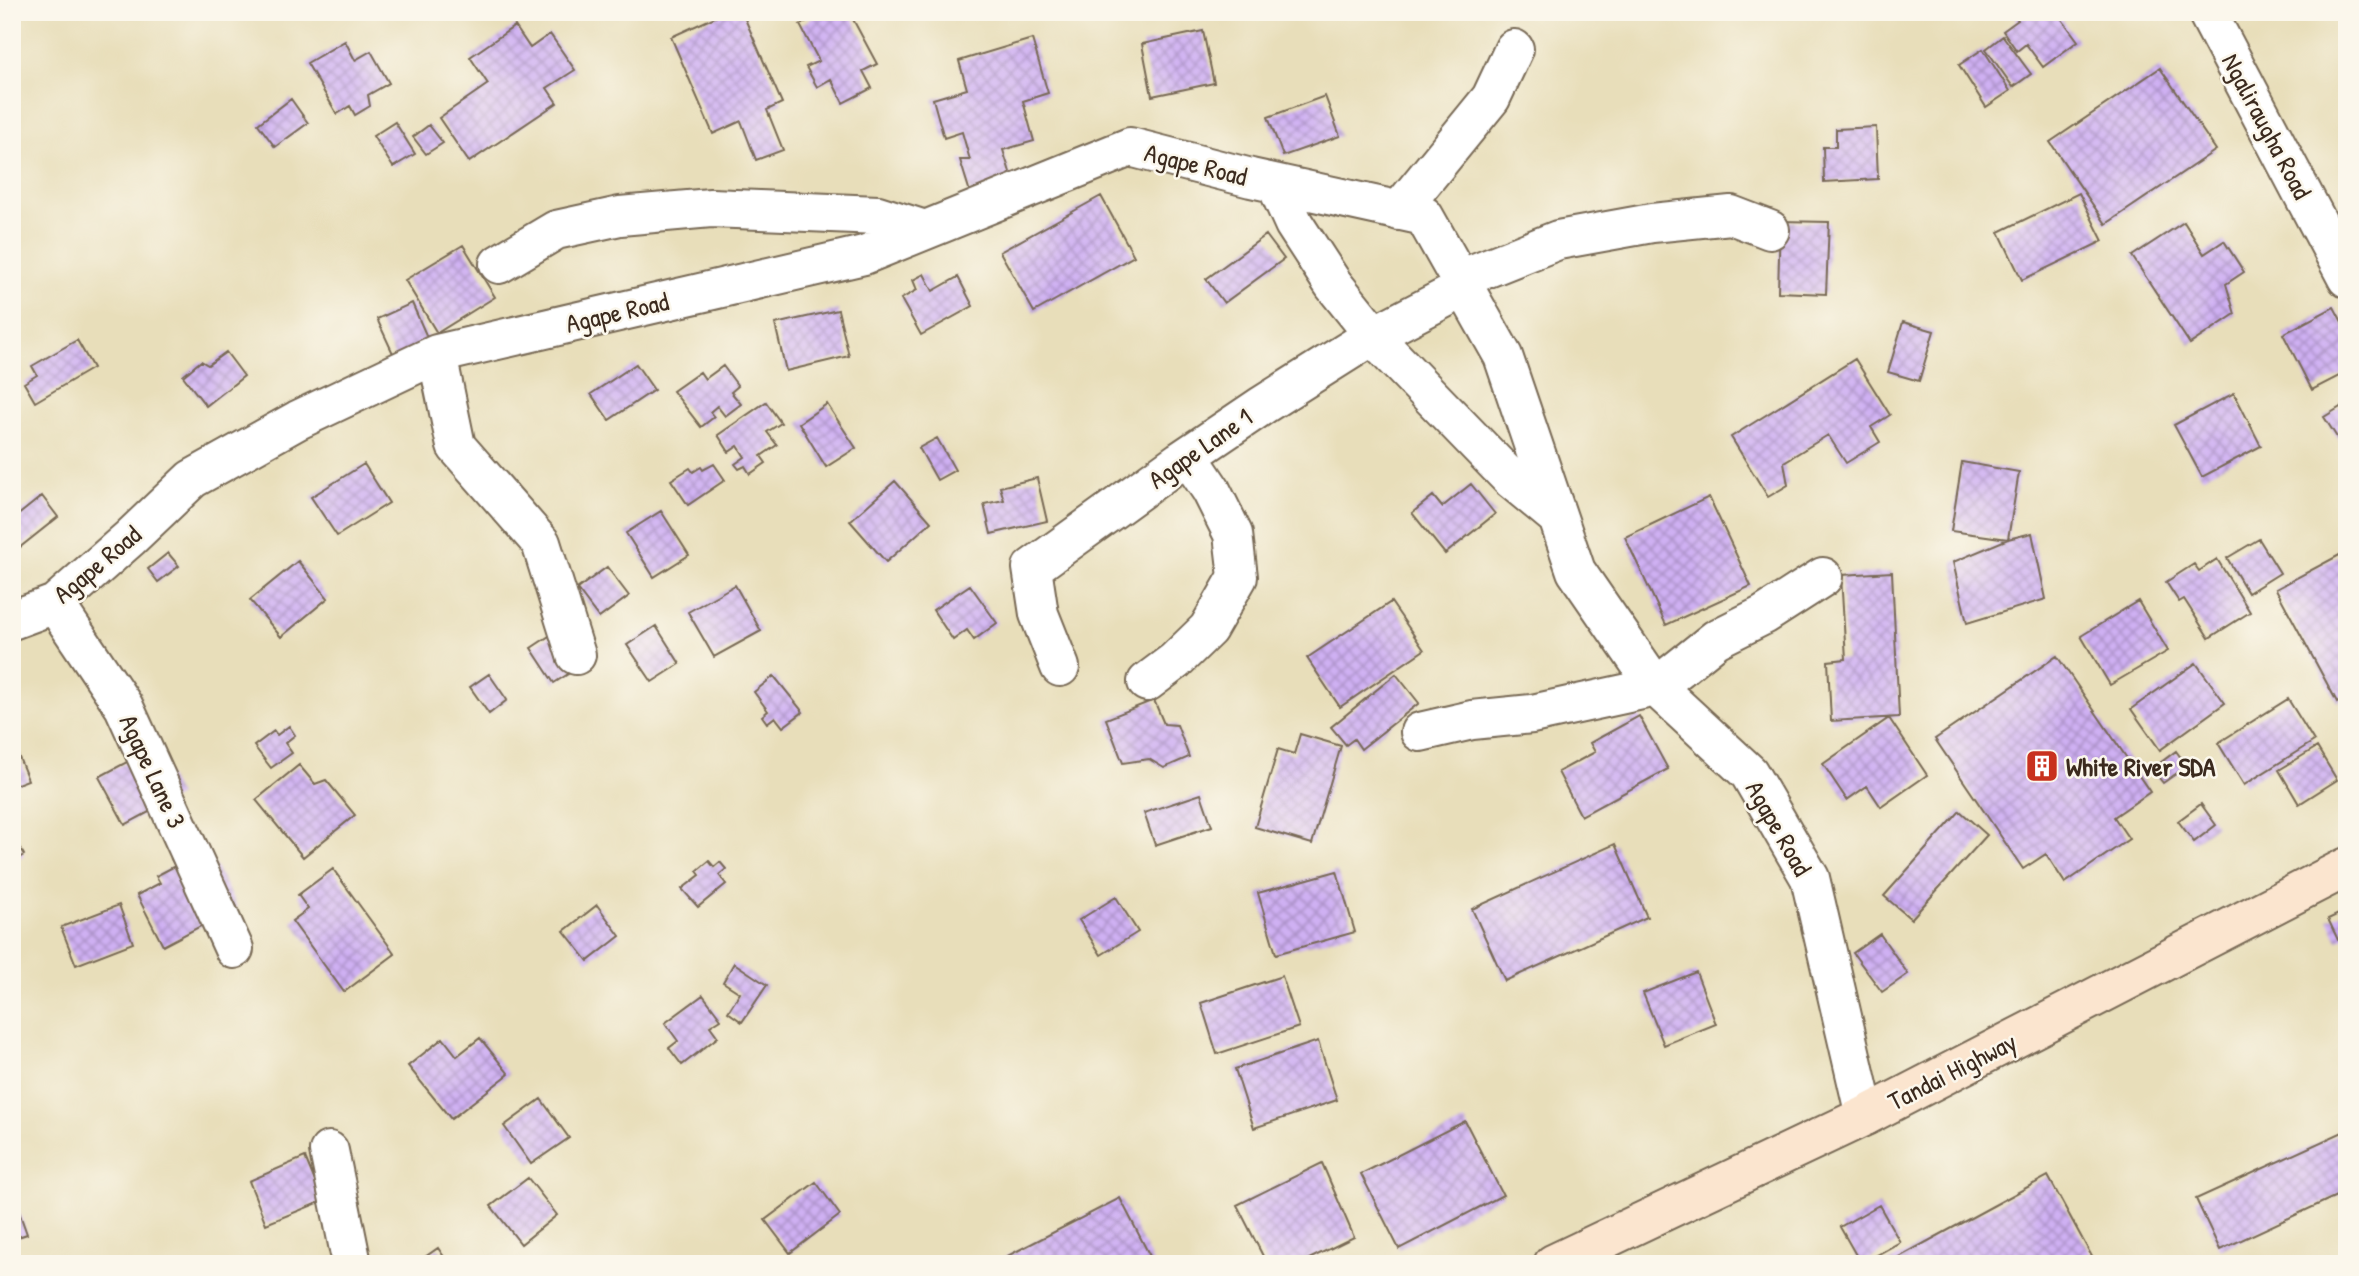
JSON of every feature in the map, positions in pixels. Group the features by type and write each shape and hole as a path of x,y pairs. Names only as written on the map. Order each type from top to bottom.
{"main road":[{"name":"Tandai Highway","path":"1553,1264 1865,1116 2347,867"}],"street":[{"name":"Ngaliraugha Road","path":"2207,12 2347,278"},
{"path":"1399,211 1491,98 1514,49"},
{"name":"Agape Road","path":"12,620 55,604 192,479 298,420 437,354 864,255 1130,147 1276,184 1424,216 1503,356 1576,570 1656,687 1749,773 1810,878 1865,1116"},
{"name":"Agape Road","path":"1276,184 1294,224 1332,284 1374,335 1511,479 1557,517"},
{"path":"499,264 556,230 620,216 711,208 878,215 925,230"},
{"name":"Agape Lane 1","path":"1060,667 1039,614 1032,568 1188,456 1374,335 1462,284 1558,240 1652,223 1731,215 1770,230"},
{"path":"437,354 456,446 541,542 576,655"},
{"path":"1147,682 1175,661 1208,629 1238,577 1233,534 1211,490 1188,456"},
{"path":"1420,732 1472,720 1532,714 1656,687 1716,639 1764,615 1824,577"},
{"name":"Agape Lane 3","path":"55,604 124,707 234,949"},
{"path":"329,1151 352,1264"}],"building":[{"path":"726,12 742,12 782,103 767,110 783,150 756,160 741,121 713,134 671,37"},
{"path":"823,12 849,12 877,64 863,71 872,88 843,103 831,79 817,87 806,67 819,61 800,25"},
{"path":"2012,12 2069,12 2061,18 2078,41 2043,67 2026,44 2017,51 2003,31 2018,20"},
{"path":"515,26 530,48 550,34 575,70 547,88 557,103 469,162 439,118 488,84 470,57"},
{"path":"1203,31 1214,83 1152,96 1142,44"},
{"path":"2003,36 2031,74 2013,87 1986,49"},
{"path":"1032,39 1048,93 1023,101 1034,141 1003,150 1015,188 973,202 960,160 970,160 962,132 944,138 933,99 967,89 959,61"},
{"path":"345,41 355,60 371,51 389,83 368,95 370,106 355,115 350,106 337,114 307,63"},
{"path":"1983,49 2010,91 1986,107 1959,65"},
{"path":"2160,68 2216,150 2106,224 2050,142"},
{"path":"1325,96 1340,136 1283,156 1268,117"},
{"path":"291,99 308,123 275,147 258,124"},
{"path":"395,122 415,154 393,167 373,136"},
{"path":"429,125 443,143 426,154 413,137"},
{"path":"1876,127 1878,179 1824,182 1823,147 1836,147 1836,129"},
{"path":"2079,193 2103,241 2022,280 1999,232"},
{"path":"1101,196 1134,256 1034,312 1000,252"},
{"path":"1780,221 1829,222 1826,294 1778,292"},
{"path":"2184,222 2204,254 2224,241 2244,272 2226,284 2235,314 2190,344 2132,256"},
{"path":"1266,235 1284,259 1224,303 1206,279"},
{"path":"463,245 495,297 437,333 405,280"},
{"path":"924,274 933,291 958,277 973,306 921,335 901,299 917,290 913,280"},
{"path":"412,303 430,344 396,360 377,319"},
{"path":"2334,307 2347,331 2347,372 2312,390 2283,334"},
{"path":"838,310 849,356 786,371 775,324"},
{"path":"1903,322 1934,331 1919,381 1888,372"},
{"path":"77,340 93,368 35,402 24,383 37,375 32,366"},
{"path":"226,352 244,376 206,406 183,376 201,361 208,365"},
{"path":"1855,359 1890,415 1871,427 1880,442 1846,463 1828,435 1784,462 1788,485 1768,497 1731,437"},
{"path":"636,364 654,390 609,420 591,394"},
{"path":"723,366 738,386 731,392 741,404 725,416 717,406 710,412 714,417 701,427 673,391 700,372 705,379"},
{"path":"2234,393 2261,446 2202,477 2174,425"},
{"path":"766,402 781,423 767,432 777,445 761,456 766,463 750,474 745,466 739,469 735,464 745,457 738,446 729,452 718,435"},
{"path":"2347,403 2347,438 2340,442 2324,417"},
{"path":"827,404 856,448 826,467 799,423"},
{"path":"937,438 955,470 937,480 919,448"},
{"path":"1962,462 2019,472 2008,539 1951,531"},
{"path":"364,464 389,503 337,536 311,497"},
{"path":"714,464 725,480 688,505 671,480 690,468 693,472"},
{"path":"1037,478 1047,521 991,534 984,504 1004,500 1000,487"},
{"path":"895,481 931,522 886,562 850,521"},
{"path":"1471,484 1495,514 1445,554 1412,513 1433,496 1442,507"},
{"path":"42,496 58,517 14,552 12,520"},
{"path":"1709,497 1751,586 1666,625 1625,537"},
{"path":"661,511 689,555 654,577 626,533"},
{"path":"2032,533 2046,599 1967,623 1953,562 2008,539"},
{"path":"2259,539 2280,573 2248,593 2227,558"},
{"path":"2347,551 2347,696 2337,702 2276,589"},
{"path":"168,553 179,566 158,582 148,569"},
{"path":"2217,559 2250,612 2209,638 2184,599 2179,602 2166,582 2194,564 2199,571"},
{"path":"298,561 328,598 281,637 250,600"},
{"path":"607,567 629,596 599,618 577,589"},
{"path":"1892,572 1899,717 1831,721 1828,661 1846,659 1841,575"},
{"path":"735,585 761,631 714,657 688,612"},
{"path":"970,585 997,623 974,640 967,630 953,640 933,610"},
{"path":"2138,601 2168,651 2110,685 2081,636"},
{"path":"1391,602 1424,650 1340,707 1307,658"},
{"path":"572,621 595,657 554,683 531,648"},
{"path":"656,626 680,664 652,682 627,645"},
{"name":"White River SDA","path":"2057,656 2150,792 2114,817 2129,839 2065,883 2046,854 2023,869 1935,739"},
{"path":"2196,663 2225,703 2160,750 2131,709"},
{"path":"489,674 507,700 489,714 470,687"},
{"path":"1396,674 1419,703 1361,749 1354,739 1346,745 1331,727"},
{"path":"774,676 803,712 783,727 775,717 767,723 762,716 768,711 754,692"},
{"path":"2288,699 2314,741 2244,785 2218,743"},
{"path":"1154,700 1164,724 1177,725 1189,757 1164,768 1149,759 1123,763 1106,719"},
{"path":"1639,716 1668,769 1581,816 1558,772 1595,752 1590,743"},
{"path":"1889,718 1927,775 1881,807 1867,786 1847,800 1823,764"},
{"path":"289,726 295,735 285,743 292,753 271,768 254,746 274,731 277,735"},
{"path":"1300,734 1341,746 1312,844 1255,827 1278,749 1294,754"},
{"path":"12,740 28,780 12,786"},
{"path":"2317,747 2337,780 2299,804 2279,770"},
{"path":"153,748 179,796 125,825 99,777"},
{"path":"2176,751 2187,766 2163,783 2152,769"},
{"path":"299,765 315,784 326,780 355,815 303,857 256,800"},
{"path":"1201,794 1212,826 1155,845 1144,813"},
{"path":"2201,804 2216,825 2194,842 2178,821"},
{"path":"1960,811 1987,835 1911,919 1884,896"},
{"path":"12,834 24,855 12,862"},
{"path":"203,843 237,907 163,946 137,895 160,883 156,876 175,866 171,859"},
{"path":"1615,844 1647,917 1505,981 1472,909"},
{"path":"709,861 714,867 720,862 726,869 719,875 726,884 698,907 682,889 700,875 697,871"},
{"path":"333,869 395,954 344,992 292,921 308,909 298,895"},
{"path":"1337,871 1355,932 1276,954 1258,893"},
{"path":"1116,897 1138,932 1101,955 1079,920"},
{"path":"119,905 133,943 76,965 61,927"},
{"path":"597,905 620,936 588,961 564,931"},
{"path":"2347,910 2347,936 2338,940 2328,919"},
{"path":"1880,934 1908,974 1882,992 1853,953"},
{"path":"734,963 767,985 742,1022 728,1012 740,993 723,982"},
{"path":"1696,972 1716,1024 1664,1045 1643,993"},
{"path":"1282,976 1299,1027 1217,1054 1201,1003"},
{"path":"703,995 721,1019 710,1026 718,1037 682,1065 669,1048 678,1041 665,1023"},
{"path":"443,1038 457,1056 480,1038 509,1074 451,1119 408,1066"},
{"path":"1318,1041 1337,1100 1254,1128 1235,1069"},
{"path":"541,1099 569,1138 531,1164 504,1126"},
{"path":"1465,1121 1503,1195 1399,1249 1361,1174"},
{"path":"2347,1130 2347,1191 2220,1250 2196,1199"},
{"path":"305,1157 323,1201 266,1224 249,1181"},
{"path":"1322,1163 1354,1237 1299,1264 1267,1264 1237,1205"},
{"path":"2048,1176 2096,1264 1886,1264"},
{"path":"528,1178 557,1215 521,1244 491,1206"},
{"path":"816,1182 840,1215 790,1253 765,1220"},
{"path":"12,1192 27,1234 12,1239"},
{"path":"1120,1198 1154,1264 992,1264"},
{"path":"1879,1205 1900,1242 1861,1264 1840,1227"},
{"path":"438,1248 449,1264 415,1264"}],"place":[{"name":"White River SDA","path":"2042,766"}]}
